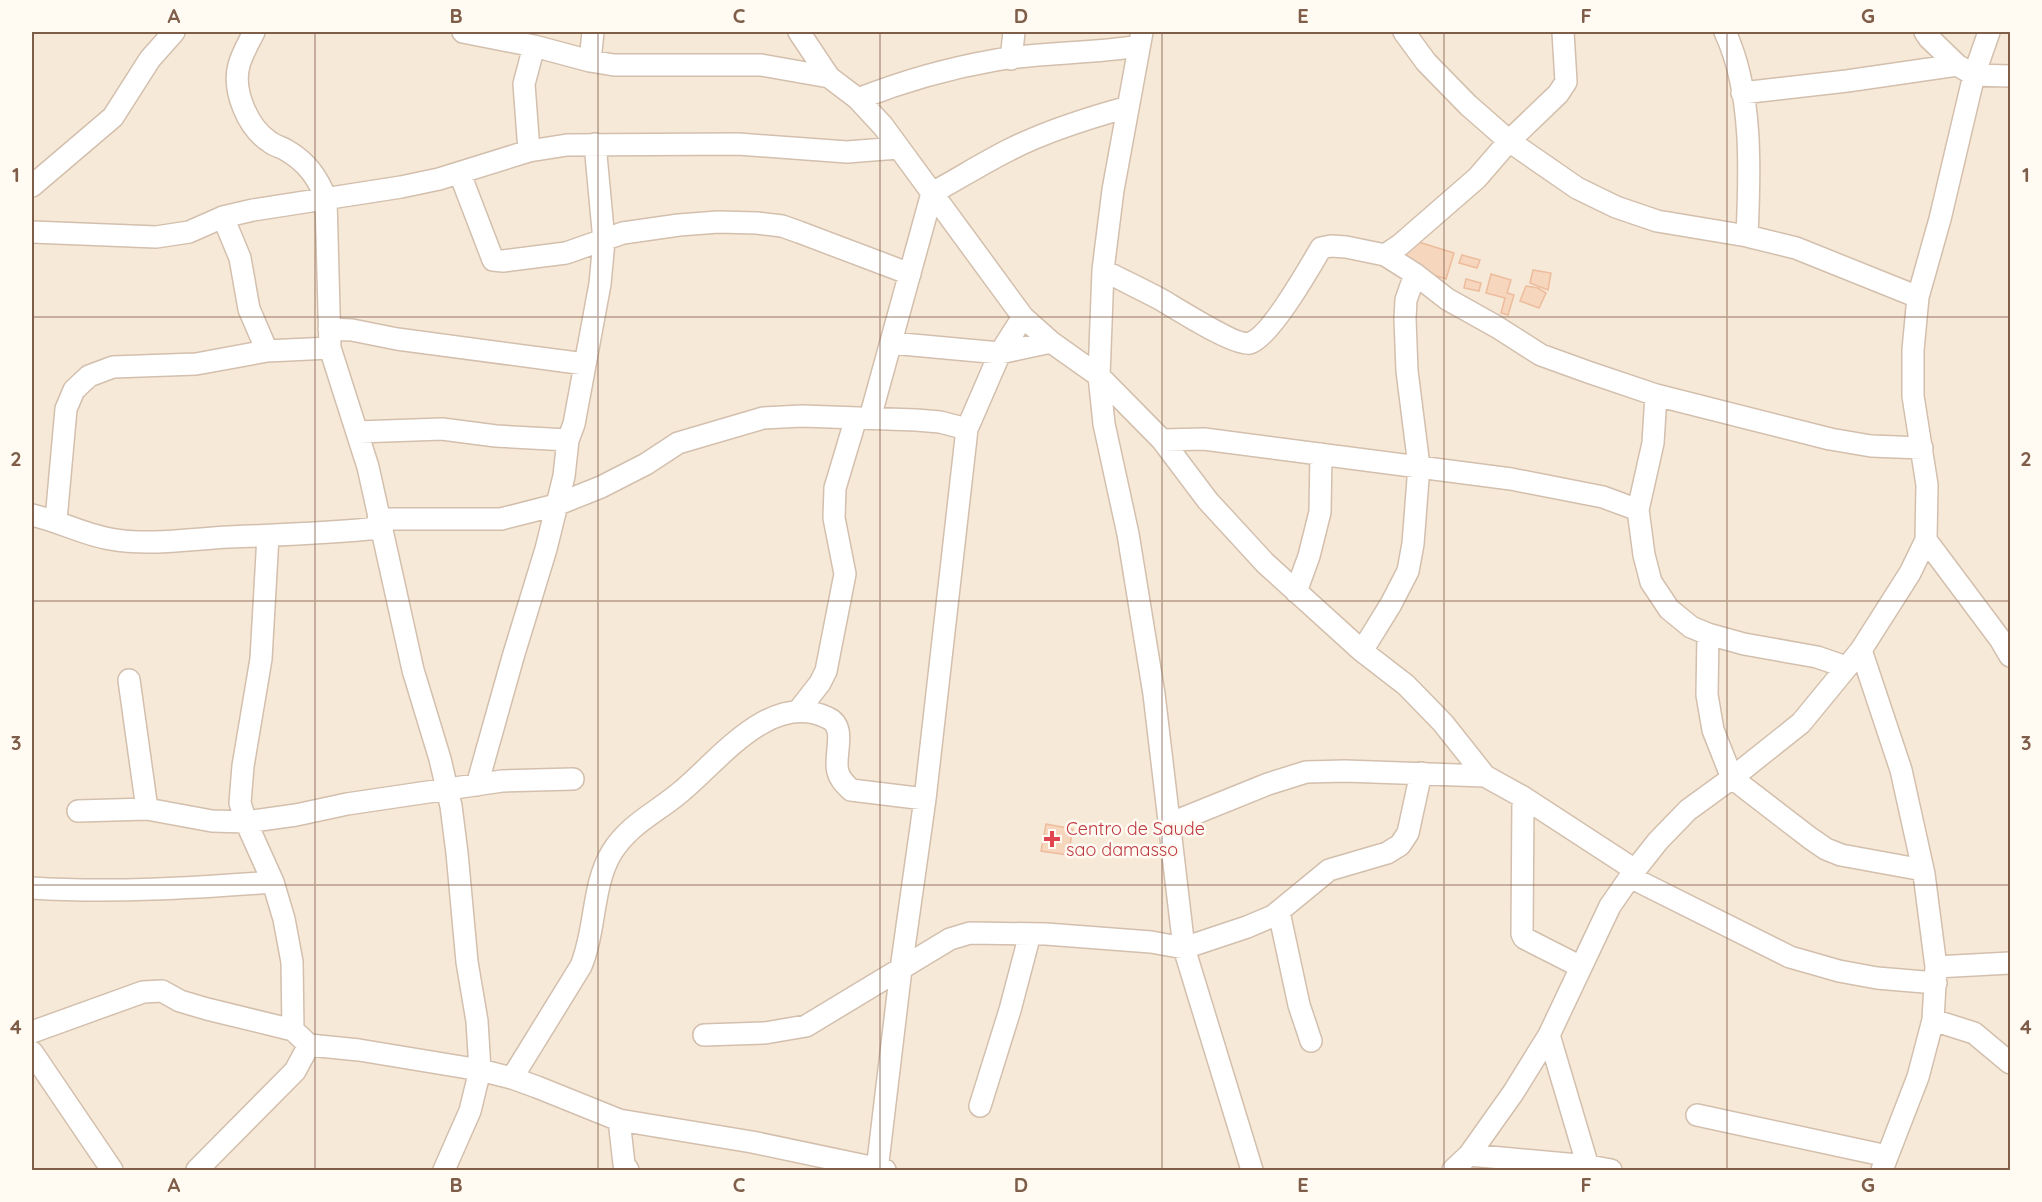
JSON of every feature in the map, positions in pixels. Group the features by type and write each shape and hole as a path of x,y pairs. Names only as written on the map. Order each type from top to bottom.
{"street":[{"path":"32,184 113,117 150,59 174,32"},
{"path":"254,32 239,66 238,85 246,116 261,136 298,158 311,170 326,199 329,338 368,467 413,670 440,759 451,806 467,962 479,1043 480,1070 470,1111 444,1170"},
{"path":"463,32 534,46 590,61 636,66 706,63 762,64 829,77"},
{"path":"590,61 593,32"},
{"path":"799,32 829,77 858,99 883,126 1023,317 1051,342 1099,376 1162,441 1208,501 1265,563 1362,651 1406,685 1443,723 1485,776 1523,797 1633,873 1790,957 1839,971 1877,978 1936,975 2010,963"},
{"path":"1011,59 1014,32"},
{"path":"1404,32 1426,62 1468,105 1509,141 1577,188 1616,207 1657,221 1747,236 1796,248 1918,297"},
{"path":"1385,255 1400,245 1477,178 1509,141 1558,94 1566,82 1563,32"},
{"path":"1725,32 1733,49 1741,78 1747,128 1749,178 1747,236"},
{"path":"1925,32 1966,70"},
{"path":"1453,1170 1468,1155 1513,1093 1549,1035 1610,906 1633,873 1658,841 1688,810 1801,723 1861,650 1910,573 1926,540 1927,485 1913,396 1913,350 1918,297 1940,219 1966,70 1989,32"},
{"path":"858,99 903,83 961,67 1140,39 1113,190 1102,270 1099,376 1104,424 1128,534 1154,694 1184,948 1252,1170"},
{"path":"529,151 524,84 534,46"},
{"path":"1742,93 1966,70 2010,76"},
{"path":"799,710 820,683 826,671 845,574 834,518 835,488 891,343 932,193 1028,142 1071,125 1128,107"},
{"path":"477,785 546,549 564,476 568,440 574,424 600,284 604,241 595,144"},
{"path":"32,232 156,237 189,232 223,217 253,210 401,187 460,174 529,151 567,145 738,144 848,152 898,148"},
{"path":"460,174 493,260 503,261 566,253 624,233 679,225 718,222 757,223 782,226 910,274"},
{"path":"223,217 240,258 249,309 267,351"},
{"path":"1102,270 1244,344 1253,343 1264,332 1294,294 1321,248 1338,246 1385,255 1447,298 1540,355 1656,395 1830,439 1871,446 1922,448"},
{"path":"1362,651 1408,571 1413,544 1419,466 1407,371 1406,300 1414,274"},
{"path":"32,1032 121,999 153,990 162,991 180,1001 207,1009 294,1030 309,1045 359,1050 480,1070 512,1078 619,1120 752,1142 880,1170 901,969 925,799 967,429 1000,353 1023,317"},
{"path":"56,520 66,410 74,390 89,376 113,368 196,364 329,338 352,330 408,340 585,364"},
{"path":"891,343 1000,353 1051,342"},
{"path":"1656,395 1653,443 1638,510 1644,555 1651,582 1669,609 1691,627 1708,634 1744,644 1816,657 1846,668"},
{"path":"32,515 56,520 82,533 112,539 161,542 301,535 379,523 501,519 556,504 601,487 678,443 763,418 802,416 940,422 967,429"},
{"path":"358,432 442,429 496,436 568,440"},
{"path":"1162,441 1204,439 1511,479 1603,497 1638,510"},
{"path":"1296,592 1309,556 1320,512 1321,454"},
{"path":"268,536 261,659 242,776 240,803 273,882 284,919 292,962 294,1030"},
{"path":"1926,540 2007,644"},
{"path":"1708,634 1707,695 1713,730 1732,777 1826,849 1841,855 1923,870"},
{"path":"1698,1115 1884,1163 1918,1077 1933,1020 1936,975 1923,870 1901,770 1861,650"},
{"path":"129,680 147,809"},
{"path":"512,1078 581,966 589,948 599,882 611,854 629,829 683,790 707,765 755,727 799,710 828,717 835,723 839,734 837,772 843,783 851,790 925,799"},
{"path":"1169,824 1268,783 1306,771 1485,776"},
{"path":"704,1035 765,1033 806,1026 950,939 970,933 1030,934 1151,942 1184,948 1247,927 1279,912 1329,870 1387,853 1400,845 1408,833 1421,773"},
{"path":"78,811 147,809 212,820 246,822 347,804 502,781 573,779"},
{"path":"1523,797 1522,934 1524,938 1581,967"},
{"path":"32,888 81,891 192,888 273,882"},
{"path":"1279,912 1297,996 1311,1041"},
{"path":"980,1106 1010,1010 1030,934"},
{"path":"1933,1020 1974,1033 2010,1063"},
{"path":"1549,1035 1589,1168"},
{"path":"196,1170 295,1071 309,1045"},
{"path":"32,1052 112,1170"},
{"path":"619,1120 624,1164 628,1170"},
{"path":"1468,1155 1611,1170"}],"shaded area":[{"path":"32,32 2010,32 2010,1170 32,1170"}],"building":[{"path":"1409,239 1454,253 1446,279 1427,273 1402,257"},
{"path":"1462,255 1480,260 1477,268 1459,263"},
{"path":"1533,270 1551,273 1548,290 1530,283"},
{"path":"1491,274 1511,280 1507,293 1514,295 1508,315 1501,313 1505,298 1486,293"},
{"path":"1466,279 1481,283 1479,291 1464,288"},
{"path":"1526,286 1538,288 1546,293 1539,308 1520,301"},
{"path":"1046,824 1073,829 1068,855 1041,851"}],"place":[{"name":"Centro de Saude sao damasso","path":"1052,839"}]}
